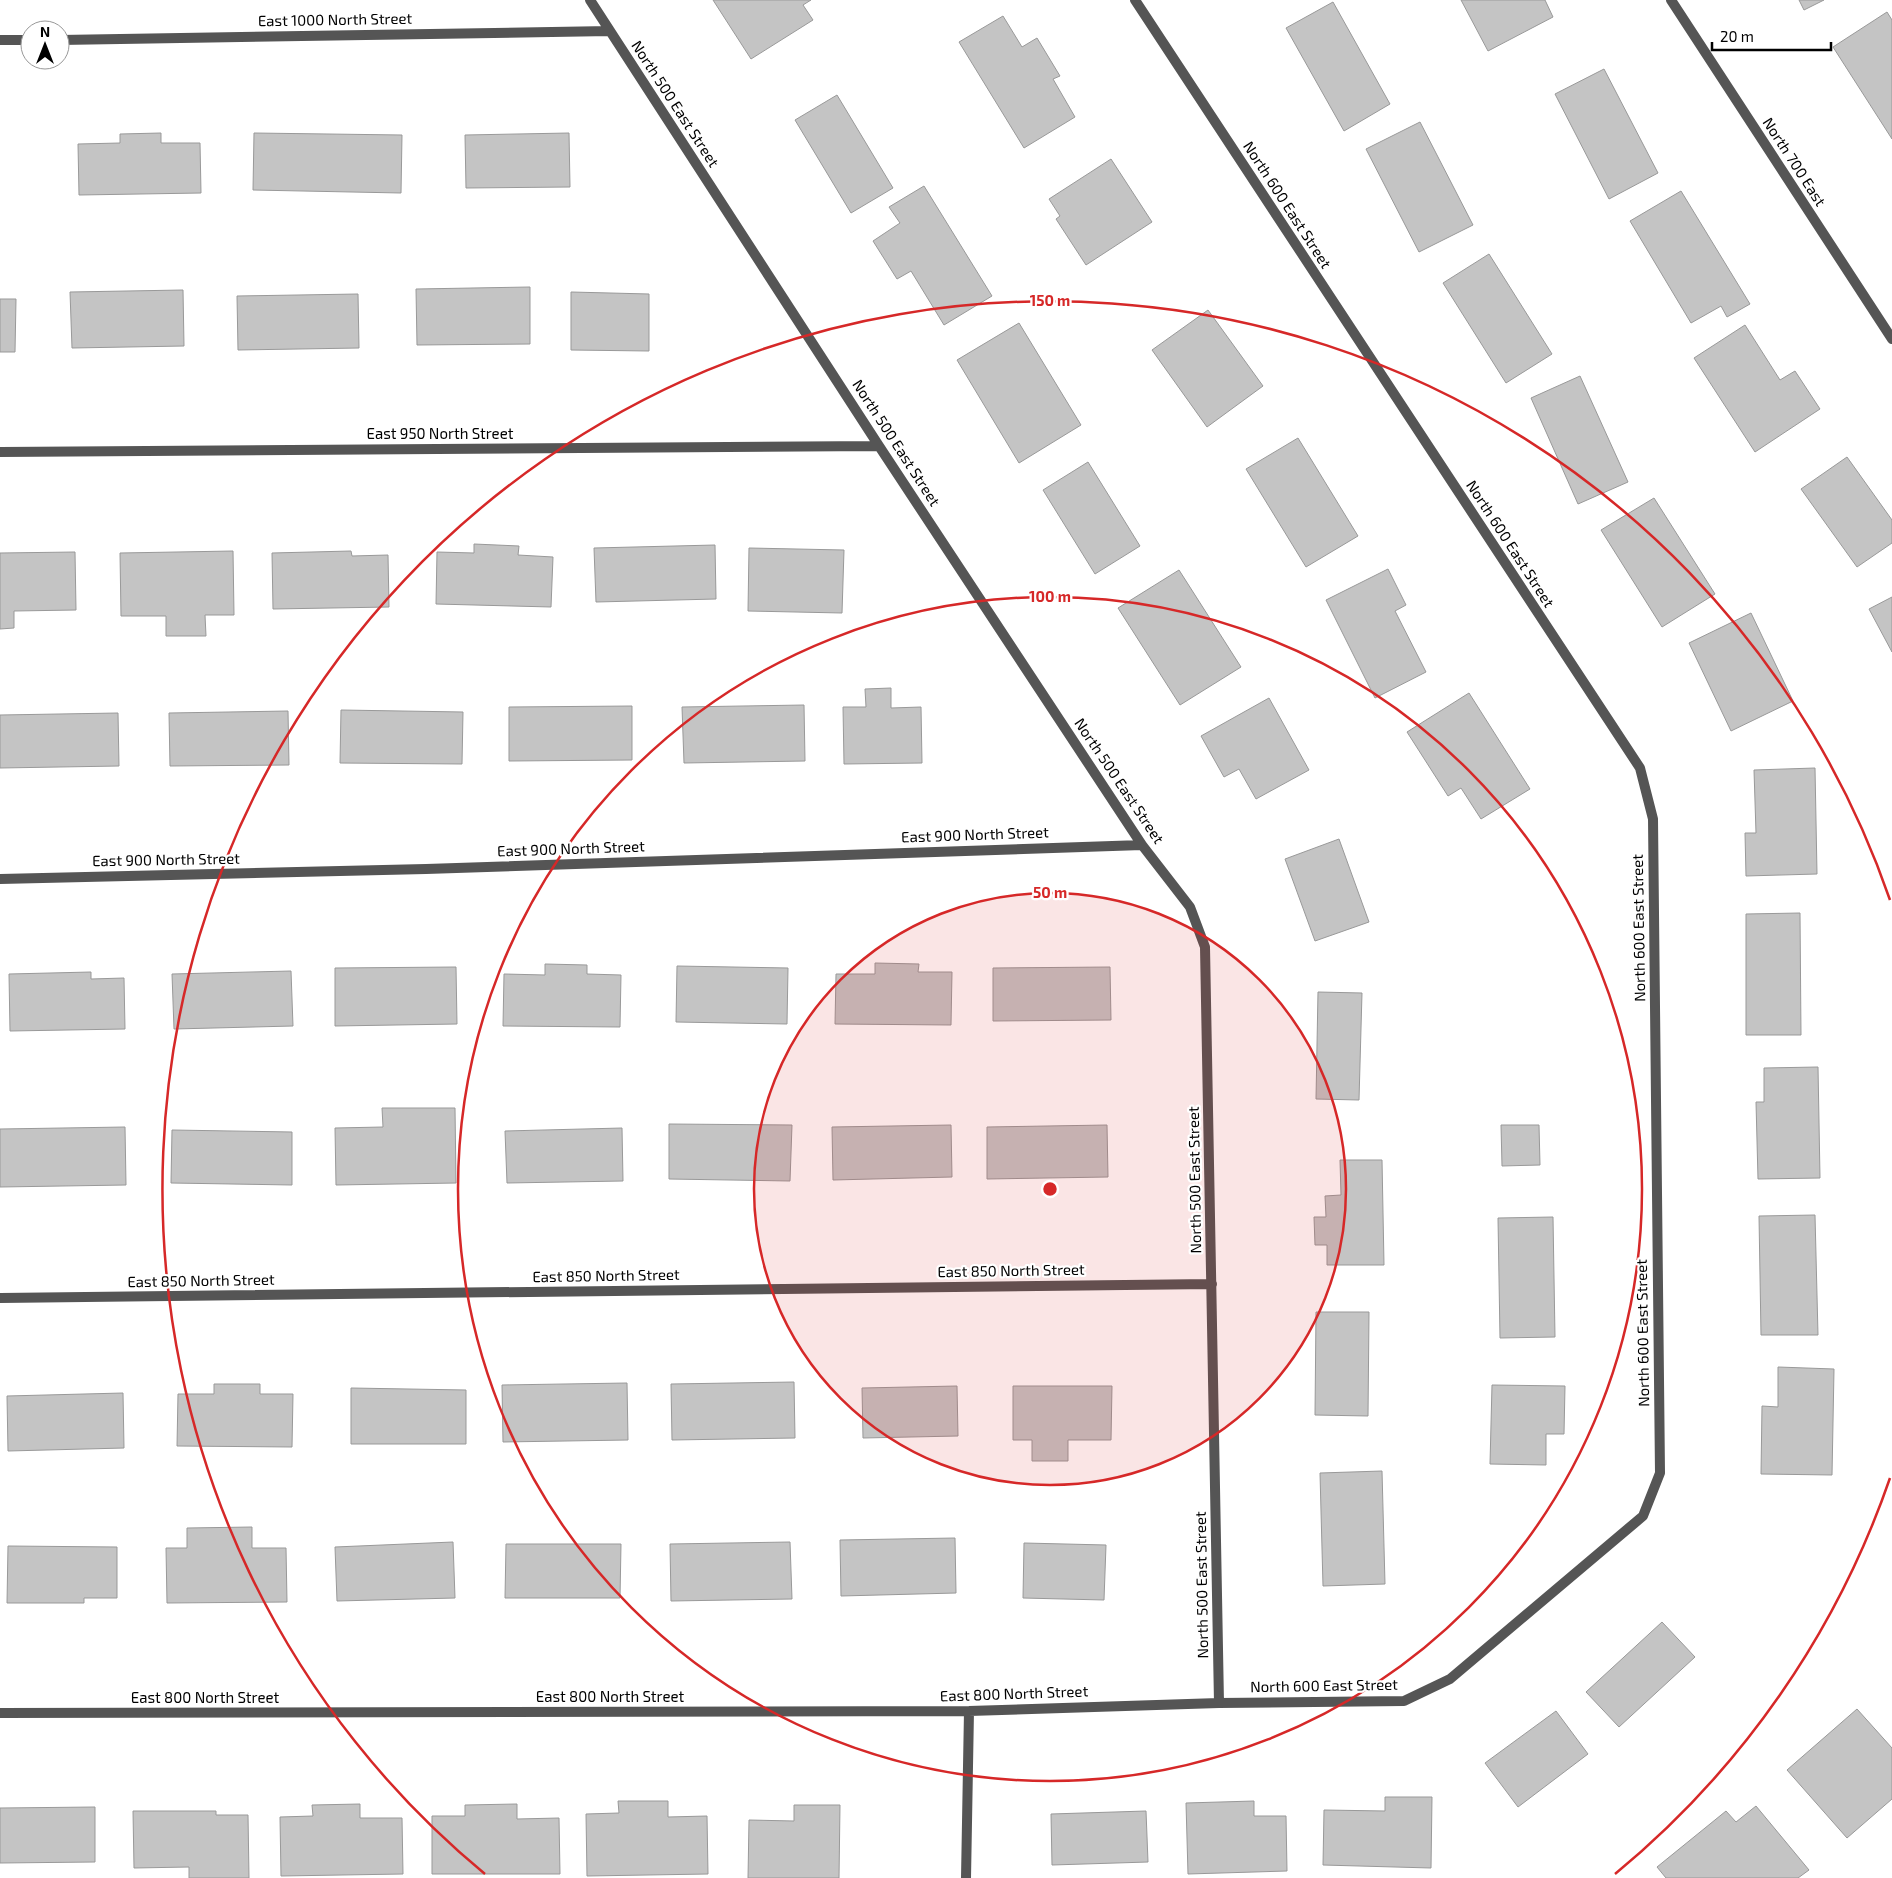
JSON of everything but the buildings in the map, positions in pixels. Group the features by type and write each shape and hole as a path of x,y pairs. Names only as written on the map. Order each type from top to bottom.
{"street":[{"name":"North 500 East Street","path":"590,0 879,446 1142,845 1190,906 1205,947 1219,1703"},
{"name":"North 600 East Street","path":"1135,0 1640,768 1653,819 1660,1473 1643,1516 1450,1679 1404,1701 1219,1703"},
{"name":"North 700 East","path":"1671,0 1892,339"},
{"name":"East 1000 North Street","path":"70,40 610,32"},
{"path":"0,40 20,40"},
{"name":"East 950 North Street","path":"0,452 879,446"},
{"name":"East 900 North Street","path":"0,879 436,869 1142,845"},
{"name":"East 850 North Street","path":"0,1298 1212,1284"},
{"name":"East 800 North Street","path":"0,1713 968,1711 1219,1703"},
{"path":"966,1878 968,1711"}]}
